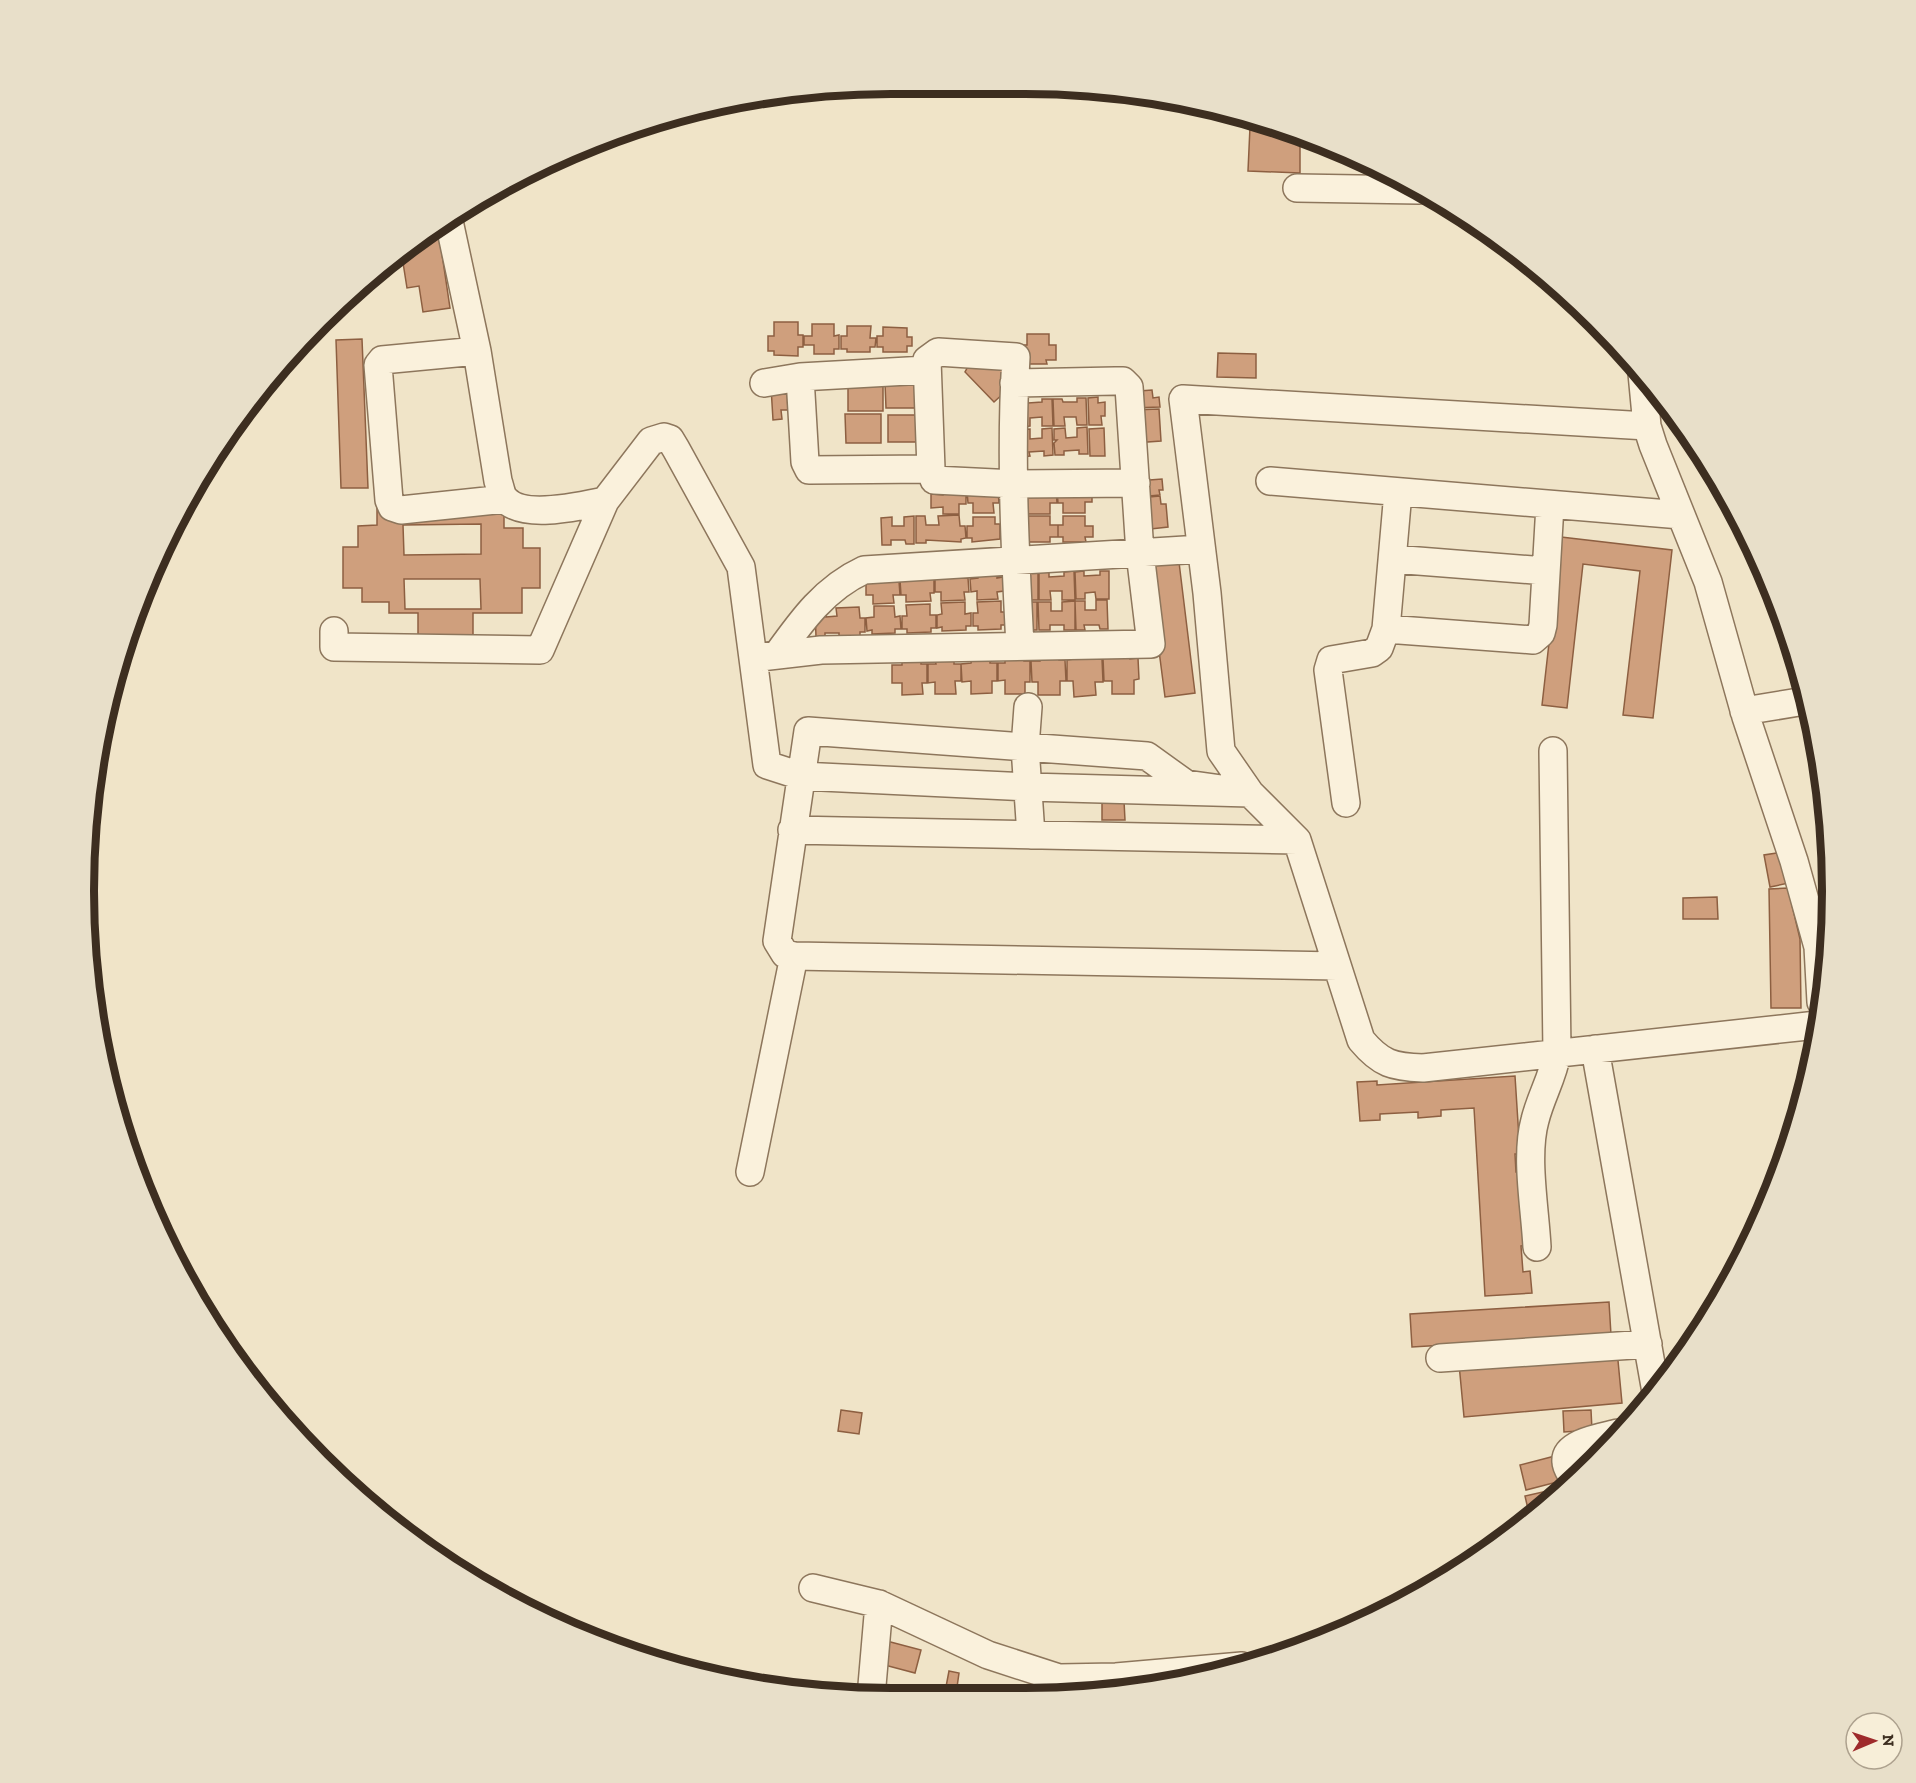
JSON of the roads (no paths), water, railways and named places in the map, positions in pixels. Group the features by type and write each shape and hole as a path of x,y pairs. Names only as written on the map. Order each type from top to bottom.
{"street":[{"path":"1297,188 1401,190"},
{"path":"451,228 477,351 498,481 505,499"},
{"path":"477,351 382,360 378,365 389,500 392,507 401,510 505,499 524,510 574,508 605,501"},
{"path":"1020,646 1014,484 1014,355 938,352 927,360 931,469 934,480 1014,484 1136,483"},
{"path":"764,383 800,377 926,370"},
{"path":"800,377 805,462 809,470 931,469"},
{"path":"765,656 821,650 1151,644 1140,553 1129,387 1123,381 1014,383"},
{"path":"1644,390 1647,426 1708,582 1744,711 1818,947 1819,958"},
{"path":"1647,426 1183,399 1221,751 1250,793 1297,840 1361,1040 1375,1056 1396,1067 1423,1068 1810,1026"},
{"path":"334,631 334,647 540,650 605,501 651,441 657,437 670,439 741,567 765,656 767,765 801,776 1028,787 1250,793"},
{"path":"1270,481 1681,515"},
{"path":"1346,803 1328,670 1331,660 1372,653 1379,648 1386,629 1398,492"},
{"path":"1386,629 1533,640 1540,633 1543,625 1550,505"},
{"path":"765,656 829,591 848,577 864,570 1016,558 1201,549"},
{"path":"1393,559 1546,571"},
{"path":"1744,711 1798,702"},
{"path":"1028,707 1025,747 1031,835"},
{"path":"1250,793 1186,784 1147,756 808,731 777,941 785,954 794,956 1337,966"},
{"path":"1537,1247 1531,1142 1534,1120 1545,1088 1553,1076 1557,1053 1553,751"},
{"path":"792,830 1297,840"},
{"path":"750,1172 794,956"},
{"path":"1595,1049 1654,1381"},
{"path":"1440,1358 1648,1344"},
{"path":"1570,1472 1566,1463 1567,1454 1573,1447 1605,1437"},
{"path":"813,1588 879,1604 988,1655 1059,1678 1116,1677 1191,1670"},
{"path":"872,1688 879,1604"}]}
